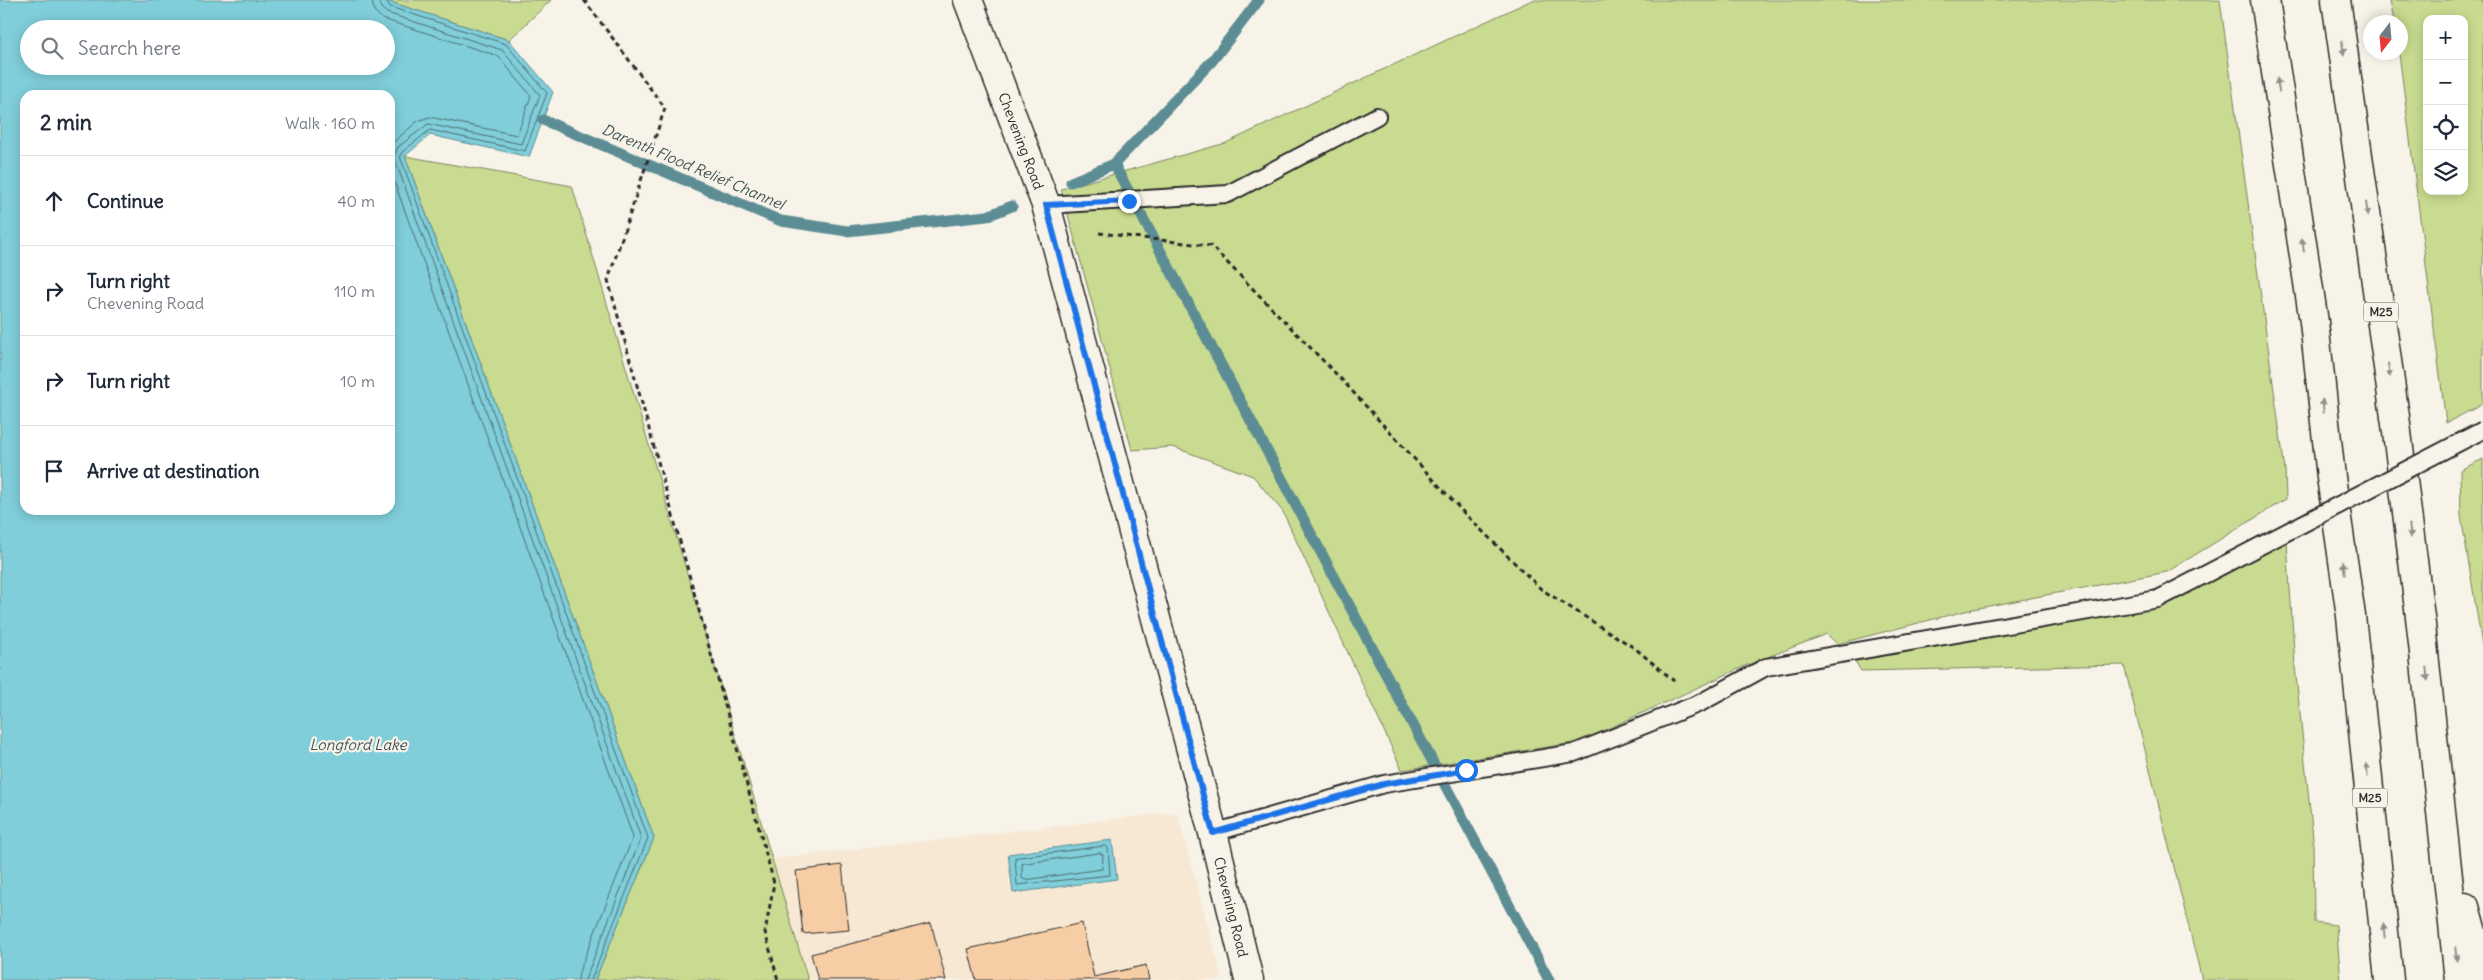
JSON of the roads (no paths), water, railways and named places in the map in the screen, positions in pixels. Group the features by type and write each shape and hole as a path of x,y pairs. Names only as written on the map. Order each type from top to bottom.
{"main road":[{"name":"Chevening Road","path":"968,0 1046,205 1213,833 1249,980"},
{"name":"M25","path":"2265,0 2314,322 2331,477 2352,626 2389,980"},
{"name":"M25","path":"2336,0 2399,444 2422,626 2459,980"},
{"name":"M25","path":"2444,836 2483,972"}],"lane":[{"path":"1046,205 1228,194 1377,116"},
{"path":"1213,833 1384,784 1574,752 1700,703 1766,667 2158,599 2483,430"}],"water":[{"name":"Longford Lake","path":"0,0 384,0 509,40 553,92 529,157 430,135 405,156 654,838 595,980 0,980"},
{"path":"1112,840 1117,879 1013,893 1008,854"}],"waterway":[{"path":"1071,182 1114,164 1212,61 1259,0"},
{"name":"Darenth Flood Relief Channel","path":"543,120 781,221 847,231 987,216 1012,206"},
{"path":"1114,164 1549,980"}]}
